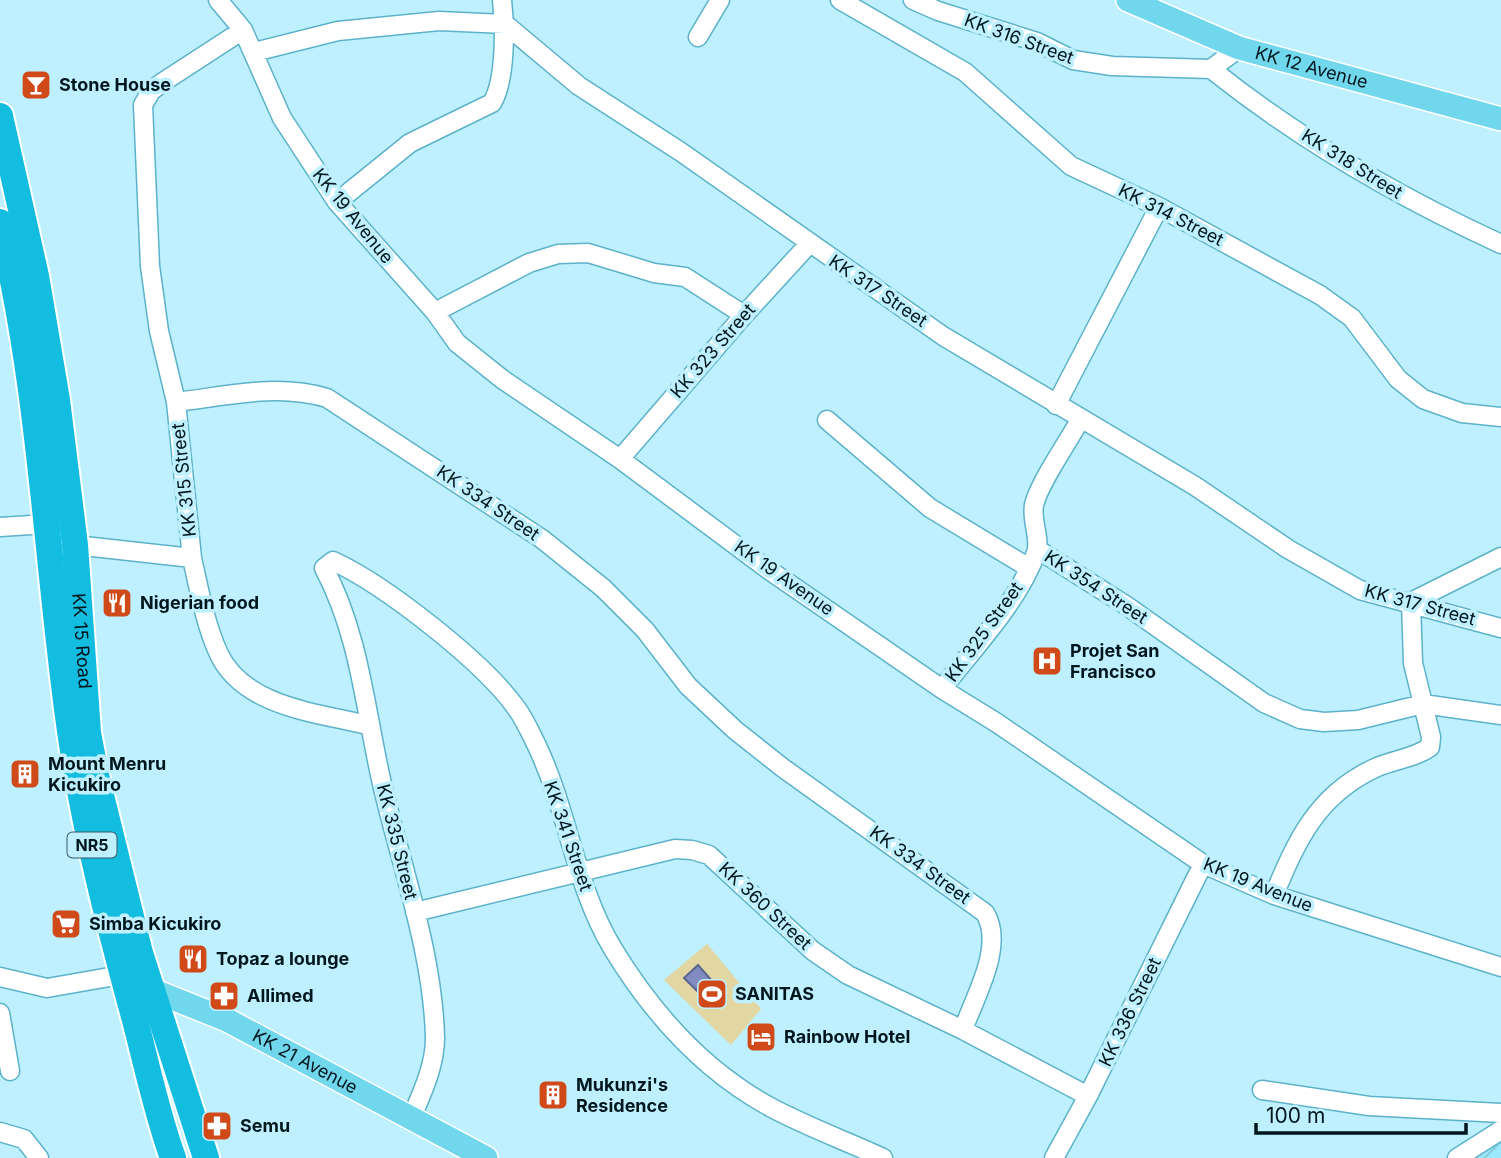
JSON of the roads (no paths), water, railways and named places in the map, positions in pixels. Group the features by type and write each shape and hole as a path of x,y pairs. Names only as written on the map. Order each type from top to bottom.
{"highway":[{"name":"KK 15 Road","path":"0,116 36,276 57,400 75,545 88,733 123,888 206,1158"},
{"name":"KK 15 Road","path":"0,222 15,283 33,391 72,743 121,975 173,1158"}],"main road":[{"name":"KK 12 Avenue","path":"1128,0 1239,48 1501,119"},
{"name":"KK 21 Avenue","path":"121,975 154,992 227,1020 486,1158"}],"street":[{"name":"KK 19 Avenue","path":"218,0 243,30 282,118 337,202 466,350 502,379 620,459 769,570 1203,864 1274,895 1501,967"},
{"path":"337,202 410,143 492,103 498,92 505,24 502,0"},
{"path":"698,37 720,0"},
{"name":"KK 314 Street","path":"840,0 965,72 1070,166 1159,207 1320,295 1352,318 1398,379 1423,398 1462,413 1501,417"},
{"name":"KK 316 Street","path":"913,0 938,11 1037,42 1073,60 1124,67 1211,69"},
{"path":"254,52 338,31 439,21 505,24"},
{"name":"KK 317 Street","path":"505,24 579,86 681,152 943,336 1080,420 1175,474 1288,549 1360,590 1501,628"},
{"path":"176,402 159,331 150,266 143,105 151,92 163,82 243,30"},
{"path":"1211,69 1239,48"},
{"name":"KK 318 Street","path":"1211,69 1244,95 1361,172 1440,216 1501,244"},
{"path":"1056,405 1159,207"},
{"name":"KK 323 Street","path":"620,459 744,314 809,244"},
{"path":"435,312 529,263 558,254 588,253 654,273 685,276 744,314"},
{"name":"KK 334 Street","path":"176,402 268,390 293,390 327,398 542,539 593,579 645,630 688,686 735,730 783,768 968,898 985,913 991,923 991,952 963,1030"},
{"name":"KK 315 Street","path":"176,402 192,558 219,654 236,676 255,692 275,702 368,725"},
{"path":"827,420 930,508 1029,568"},
{"name":"KK 325 Street","path":"942,689 1010,600 1029,568 1037,549 1032,518 1035,502 1080,420"},
{"path":"0,527 47,524"},
{"path":"75,545 192,558"},
{"name":"KK 354 Street","path":"1037,549 1127,606 1264,703 1300,719 1324,722 1358,720 1423,704 1501,715"},
{"path":"1274,895 1298,838 1323,804 1375,769 1430,747 1413,663 1411,602 1501,557"},
{"name":"KK 341 Street","path":"324,568 333,561 382,590 484,671 518,710 538,747 578,871 612,948 654,1008 691,1049 726,1079 772,1108 883,1158"},
{"name":"KK 335 Street","path":"324,568 361,664 368,725 415,912 433,1011 435,1041 431,1067 411,1119"},
{"name":"KK 360 Street","path":"415,912 675,849 692,850 709,855 821,957 848,975 963,1030 1088,1096"},
{"name":"KK 336 Street","path":"1054,1158 1088,1096 1203,864"},
{"path":"0,977 47,988 121,975"},
{"path":"0,1013 10,1072"},
{"path":"1262,1090 1369,1106 1501,1112"},
{"path":"1457,1158 1501,1130"},
{"path":"0,1132 24,1139 39,1158"}],"water":[{"path":"698,965 720,990 707,1001 684,978"}],"place":[{"name":"Stone House","path":"36,85"},
{"name":"Nigerian food","path":"117,603"},
{"name":"Projet San Francisco","path":"1047,661"},
{"name":"Mount Menru Kicukiro","path":"25,774"},
{"name":"Simba Kicukiro","path":"66,924"},
{"name":"Topaz a lounge","path":"193,959"},
{"name":"SANITAS","path":"712,994"},
{"name":"Allimed","path":"224,996"},
{"name":"Rainbow Hotel","path":"761,1037"},
{"name":"Mukunzi's Residence","path":"553,1095"},
{"name":"Semu","path":"217,1126"}]}
